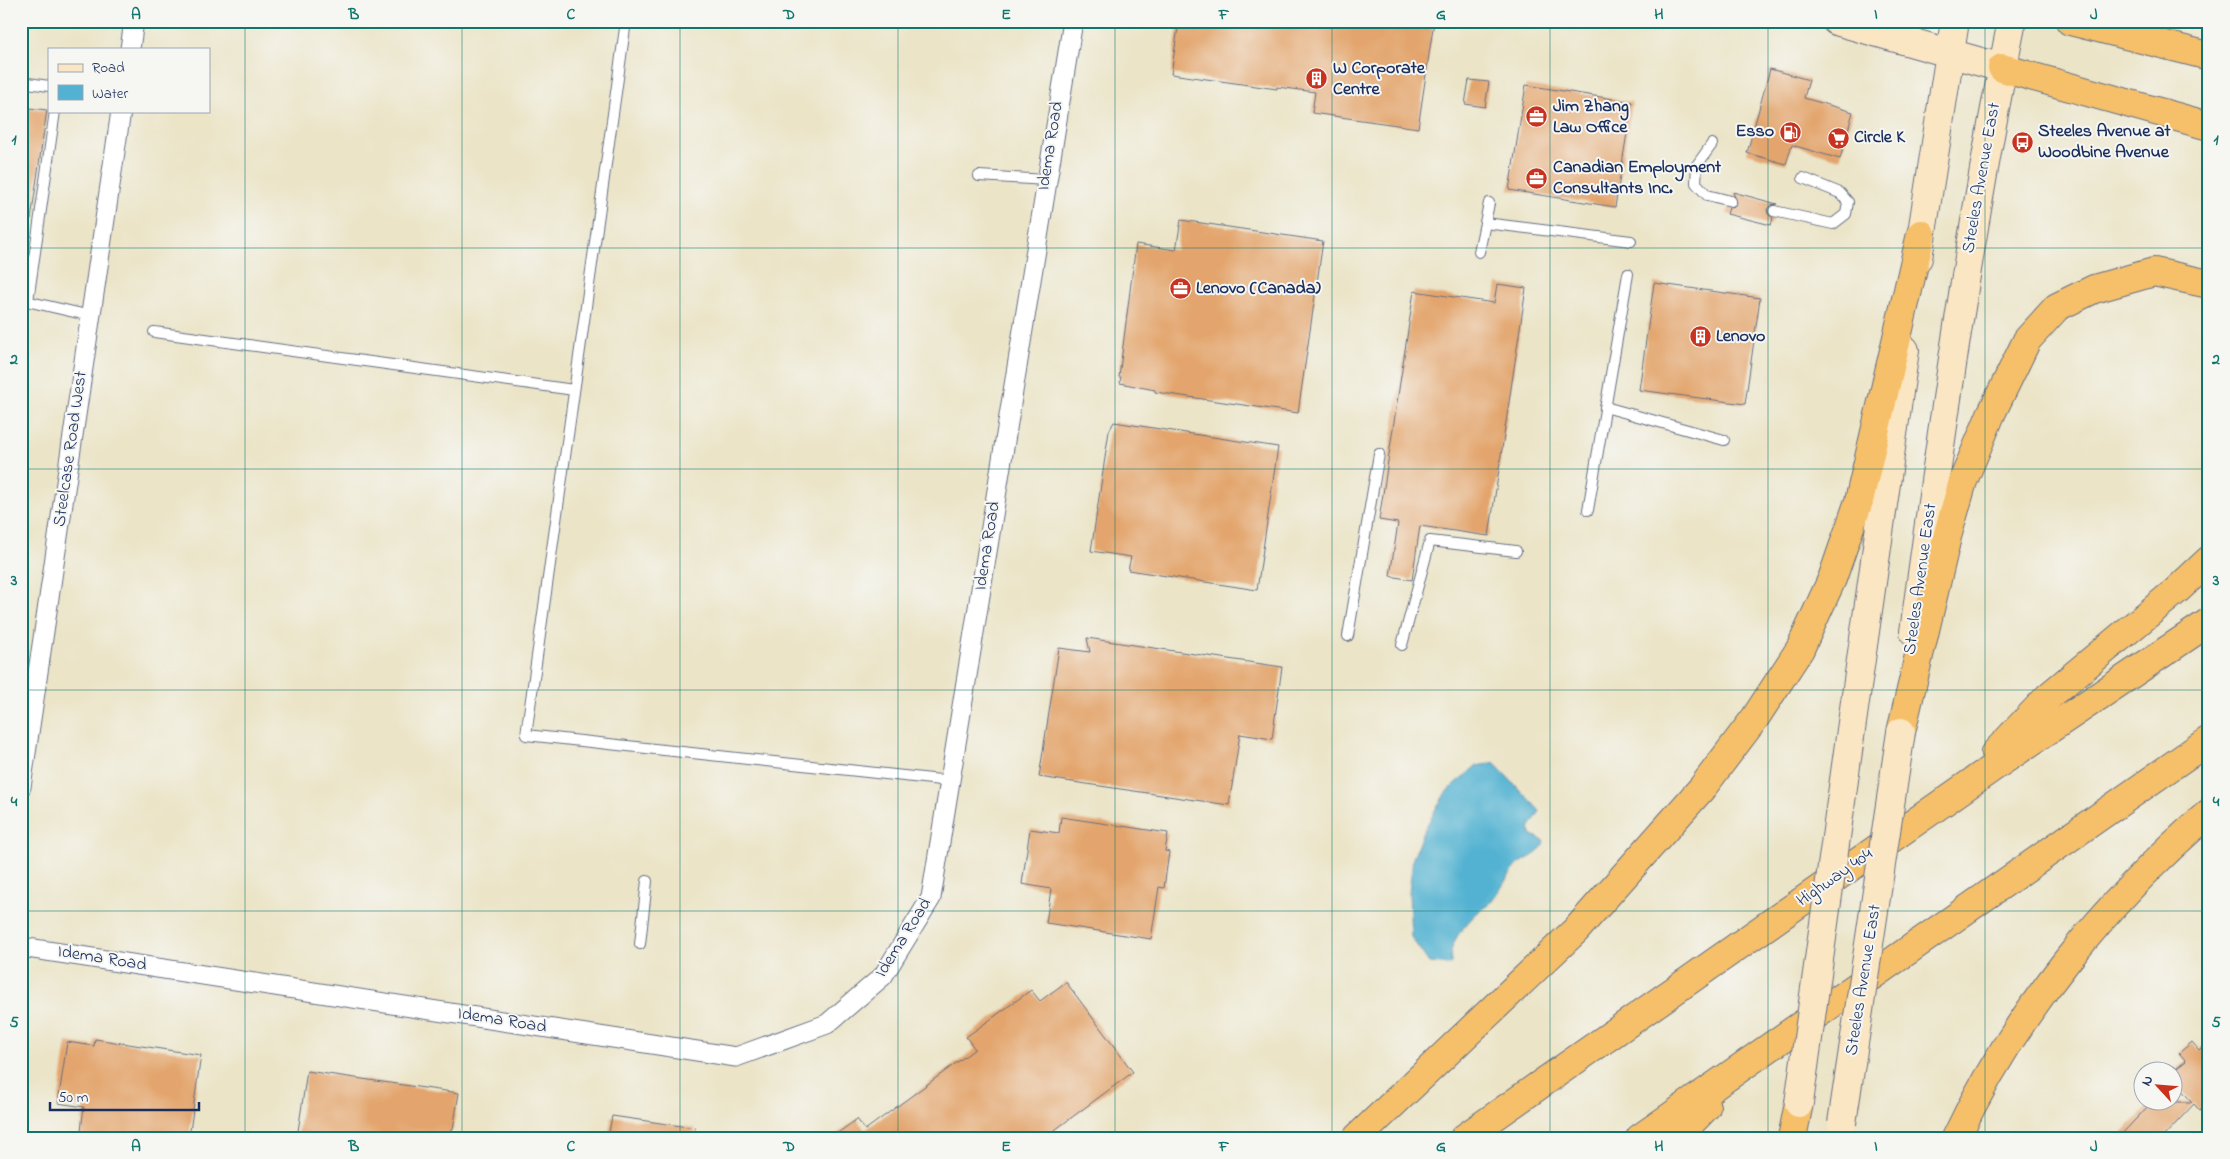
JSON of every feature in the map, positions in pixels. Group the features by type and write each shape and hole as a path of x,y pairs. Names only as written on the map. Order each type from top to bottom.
{"highway":[{"path":"2070,21 2209,56"},
{"path":"2002,68 2209,126"},
{"path":"1357,1138 1576,930 1702,788 1755,718 1800,649 1832,579 1859,500 1922,234"},
{"path":"1901,732 1947,537 1963,481 1991,414 2027,340 2057,307 2094,289 2154,272 2209,284"},
{"path":"1956,794 2049,696 2177,590 2209,560"},
{"name":"Highway 404","path":"1464,1138 1956,794 2209,622"},
{"path":"1640,1138 2209,740"},
{"path":"1956,1138 1991,1072 2016,1032 2073,954 2166,849 2209,813"},
{"path":"1676,1138 1758,1055"},
{"path":"1793,1138 1799,1103"}],"main road":[{"path":"1836,21 2002,68"},
{"path":"1799,1103 1922,234 1955,21"},
{"name":"Steeles Avenue East","path":"1841,1131 1901,732 1937,463 1971,241 2012,21"}],"street":[{"path":"130,48 134,21"},
{"name":"Idema Road","path":"21,947 736,1057 827,1024 883,976 931,898 1073,21"},
{"name":"Steelcase Road West","path":"21,787 121,112"}],"lane":[{"path":"626,21 526,735 950,782"},
{"path":"21,82 48,86"},
{"path":"55,112 24,301 91,316"},
{"path":"1712,144 1697,165 1696,183 1707,195 1731,201"},
{"path":"979,176 1046,180"},
{"path":"1774,211 1833,224 1846,214 1848,202 1840,193 1804,178"},
{"path":"1479,252 1489,203"},
{"path":"1485,224 1631,242"},
{"path":"1588,510 1628,274"},
{"path":"154,332 574,390"},
{"path":"1605,407 1724,440"},
{"path":"1348,636 1379,454"},
{"path":"1402,645 1430,541 1516,551"},
{"path":"640,944 647,881"}],"water":[{"path":"1494,763 1540,811 1529,828 1531,834 1544,841 1540,850 1517,866 1492,901 1477,913 1462,930 1451,951 1452,965 1429,963 1411,937 1409,893 1413,858 1422,834 1446,792 1476,766"}],"building":[{"name":"W Corporate Centre","path":"1179,21 1434,21 1418,128 1312,113 1315,92 1277,87 1277,89 1171,74"},
{"path":"1770,69 1809,80 1804,98 1853,112 1840,159 1792,145 1786,164 1747,153"},
{"path":"1469,80 1489,82 1485,107 1465,104"},
{"path":"1526,85 1632,102 1615,207 1509,190"},
{"path":"21,107 47,110 31,219 21,219"},
{"path":"1733,192 1777,204 1771,205 1767,209 1768,214 1773,218 1771,225 1727,214 1729,208 1737,203"},
{"path":"1181,220 1323,241 1298,413 1155,392 1155,390 1120,383 1121,377 1119,377 1136,244 1176,250"},
{"name":"Lenovo","path":"1654,283 1760,298 1745,404 1639,390"},
{"path":"1497,284 1526,288 1489,536 1420,526 1412,580 1390,576 1398,523 1379,520 1414,291 1494,303"},
{"path":"1114,422 1278,447 1257,590 1128,570 1131,557 1091,551 1109,431"},
{"path":"1087,638 1282,667 1272,739 1240,734 1229,805 1039,777 1059,648 1090,652"},
{"path":"1061,817 1168,833 1165,851 1169,852 1164,888 1159,887 1151,939 1046,923 1051,889 1022,884 1030,829 1059,833"},
{"path":"1066,982 1133,1072 1044,1138 831,1138 857,1119 865,1130 975,1049 966,1037 1031,990 1040,1001"},
{"path":"95,1039 201,1055 189,1138 80,1138 84,1107 58,1103 67,1042 94,1046"},
{"path":"2192,1042 2199,1050 2202,1047 2209,1055 2209,1103 2200,1111 2194,1104 2162,1138 2118,1138 2143,1112 2182,1112 2182,1102 2192,1102 2182,1090 2182,1064 2186,1061 2179,1053"},
{"path":"307,1071 459,1093 450,1138 297,1138"},
{"path":"612,1116 695,1128 694,1138 608,1138"}],"place":[{"name":"W Corporate Centre","path":"1317,79"},
{"name":"Jim Zhang Law Office","path":"1537,117"},
{"name":"Esso","path":"1790,132"},
{"name":"Circle K","path":"1838,138"},
{"name":"Steeles Avenue at Woodbine Avenue","path":"2022,142"},
{"name":"Canadian Employment Consultants Inc.","path":"1537,178"},
{"name":"Lenovo (Canada)","path":"1180,289"},
{"name":"Lenovo","path":"1700,337"}]}
